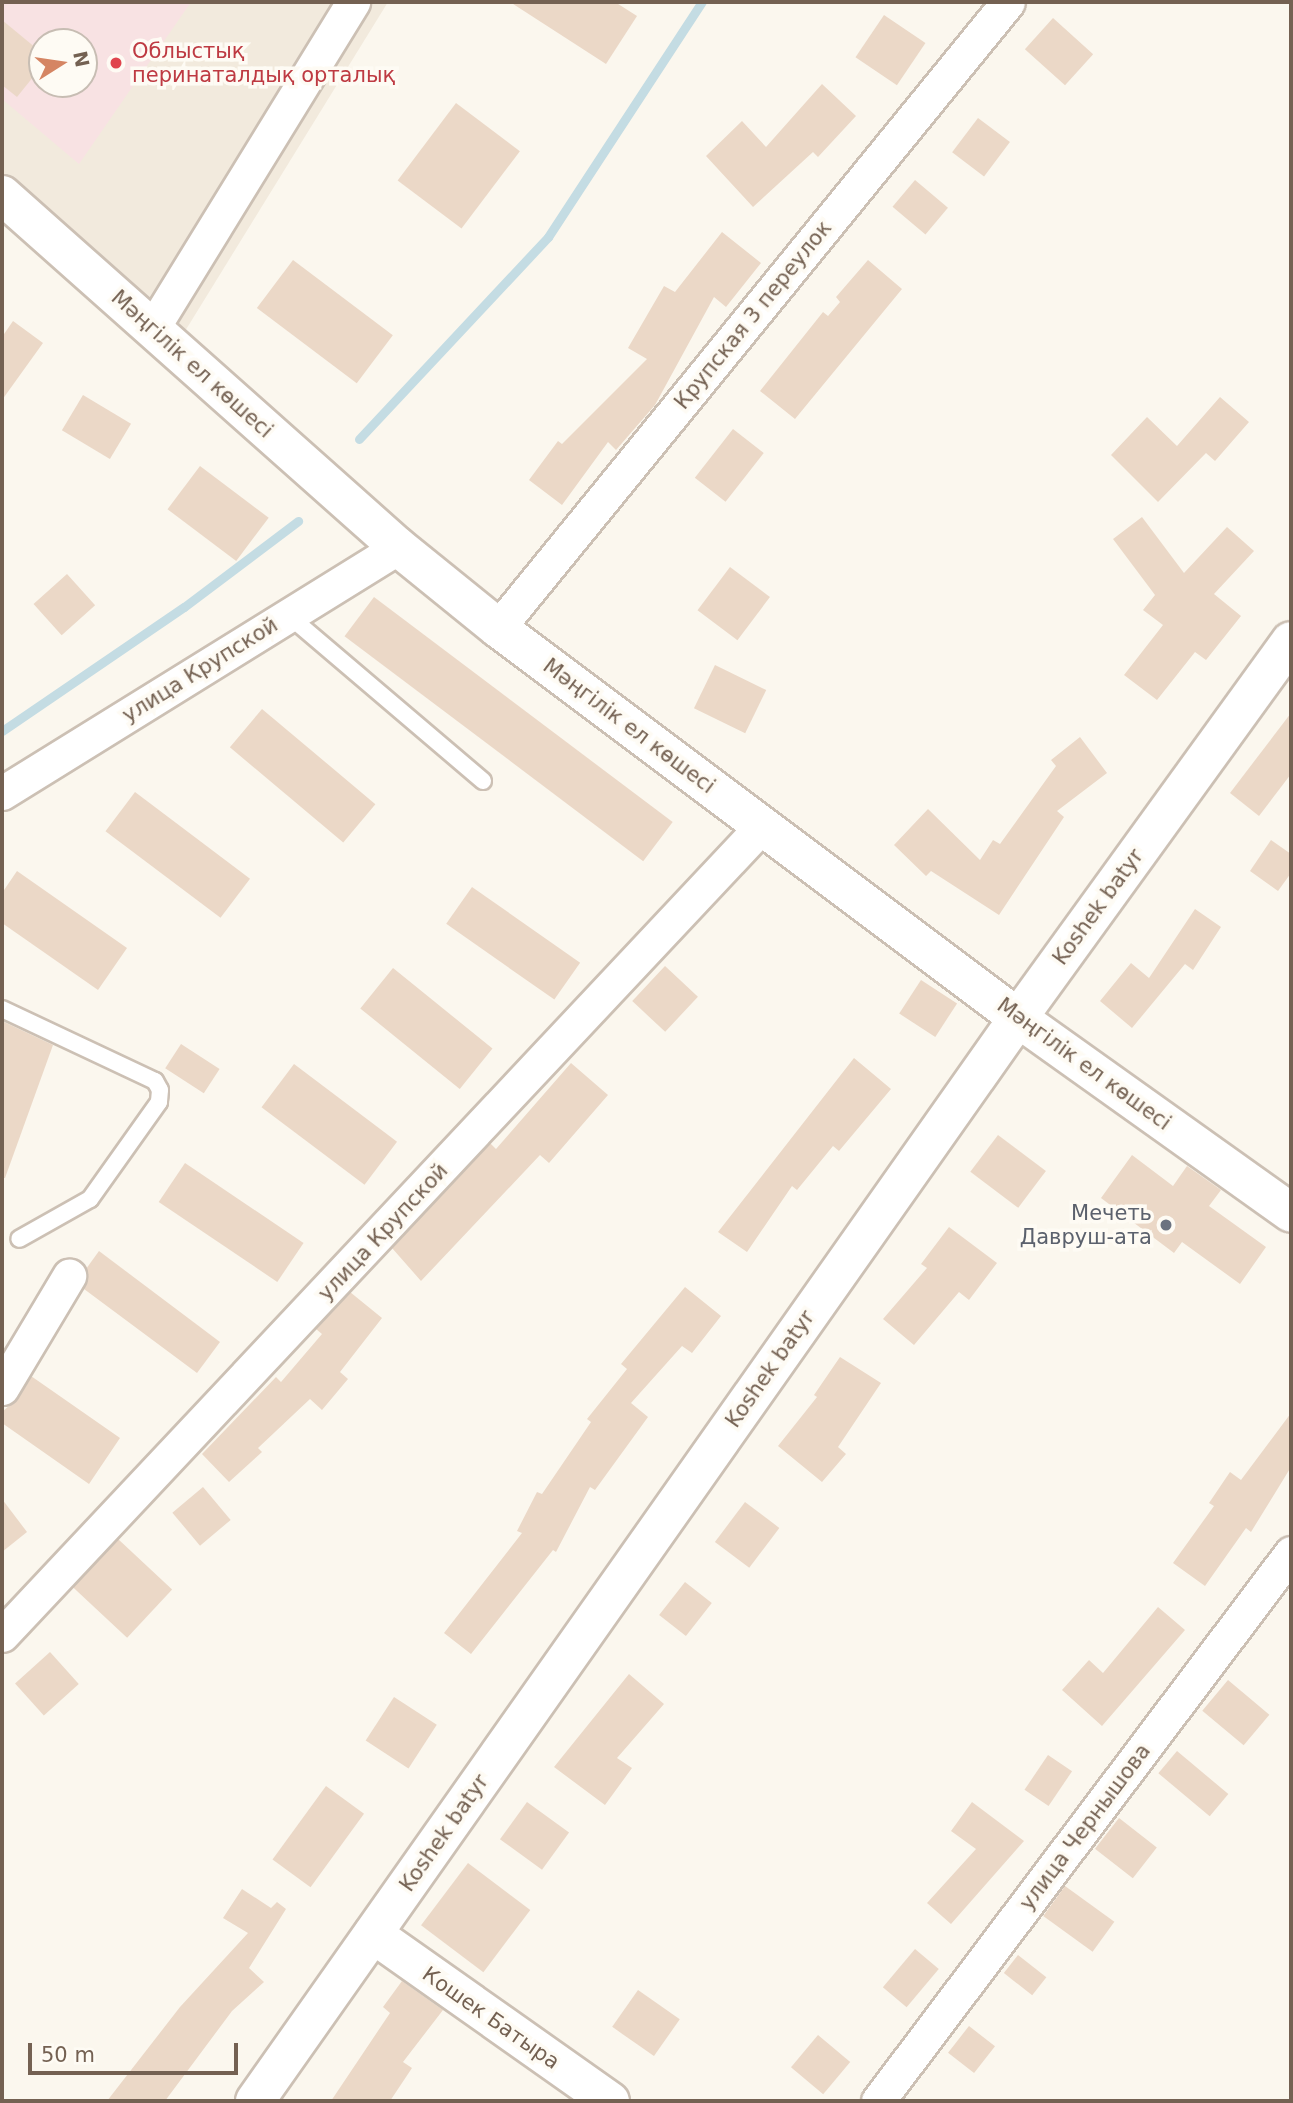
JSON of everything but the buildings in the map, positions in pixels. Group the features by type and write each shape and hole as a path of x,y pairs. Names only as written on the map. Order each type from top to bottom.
{"street":[{"path":"152,329 353,2"},
{"name":"Крупская 3 переулок","path":"498,628 1008,2"},
{"name":"Мәңгілік ел көшесі","path":"2,195 398,547 498,628 1018,1018 1291,1213"},
{"name":"улица Крупской","path":"2,793 398,547"},
{"name":"Koshek batyr","path":"255,2101 1018,1018 1291,641"},
{"name":"улица Крупской","path":"2,1635 762,826"},
{"path":"2,1388 69,1276"},
{"name":"улица Чернышова","path":"878,2101 1291,1553"},
{"name":"Кошек Батыра","path":"373,1934 610,2101"}],"lane":[{"path":"288,615 483,781"},
{"path":"2,1009 155,1081 160,1090 159,1102 90,1199 19,1239"}],"shaded area":[{"path":"2,2 388,2 182,336 2,173"},
{"name":"Облыстық перинаталдық орталық","path":"2,2 191,2 79,164 2,99"}],"waterway":[{"path":"359,439 548,237 702,2"},
{"path":"2,731 184,607 298,521"}],"place":[{"name":"Облыстық перинаталдық орталық","path":"116,63"},
{"name":"Мечеть Давруш-ата","path":"1166,1225"}]}
